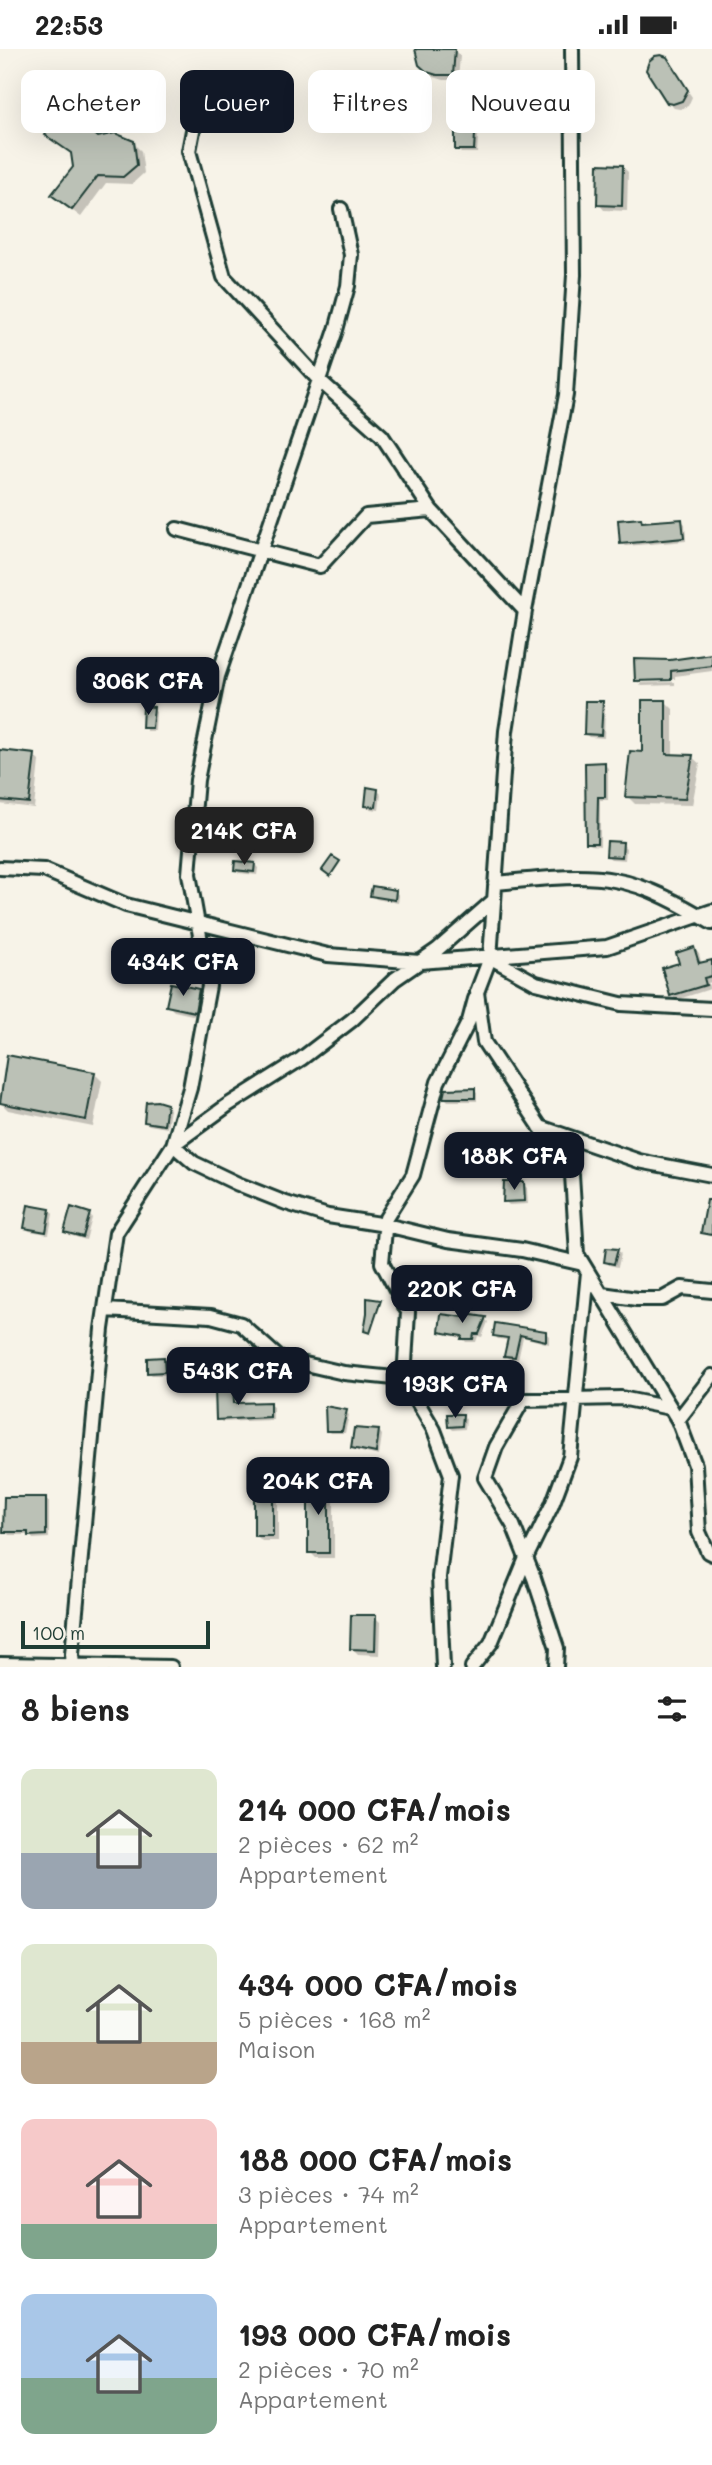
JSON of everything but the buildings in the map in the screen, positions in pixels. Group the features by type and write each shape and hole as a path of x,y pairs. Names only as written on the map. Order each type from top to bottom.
{"street":[{"path":"443,1667 439,1577 451,1475 434,1430 404,1380 408,1312 382,1263 386,1218 413,1175 438,1082 469,1021 490,958 506,731 525,611 566,395 575,275 572,49"},
{"path":"192,133 189,151 224,277 318,379 382,436 431,510 525,611"},
{"path":"73,1666 87,1478 116,1233 173,1145 190,1088 209,986 189,874 197,780 218,676 348,286 351,255 341,209"},
{"path":"177,529 320,566 366,516 431,510"},
{"path":"0,868 44,870 127,905 328,955 420,962 607,947 708,917"},
{"path":"495,884 552,878 613,879 650,890 708,917"},
{"path":"173,1145 228,1105 301,1059 352,1020 395,979 437,950 494,900"},
{"path":"490,958 536,983 621,1004 712,1009"},
{"path":"477,992 484,1042 572,1175 577,1254 678,1420 695,1465 699,1532 708,1552 712,1554"},
{"path":"540,1126 639,1161 712,1175"},
{"path":"173,1145 194,1163 238,1184 328,1216 386,1224 448,1240 522,1250 586,1268"},
{"path":"472,1667 491,1643 526,1558 552,1505 570,1457 586,1268"},
{"path":"601,1294 662,1299 682,1288 712,1291"},
{"path":"105,1310 211,1316 241,1324 279,1358 344,1373 404,1380 460,1379 523,1400 621,1398 670,1408"},
{"path":"678,1420 712,1376"},
{"path":"523,1400 496,1447 485,1478 513,1525 526,1558 557,1648 556,1667"},
{"path":"0,1664 170,1667"}]}
